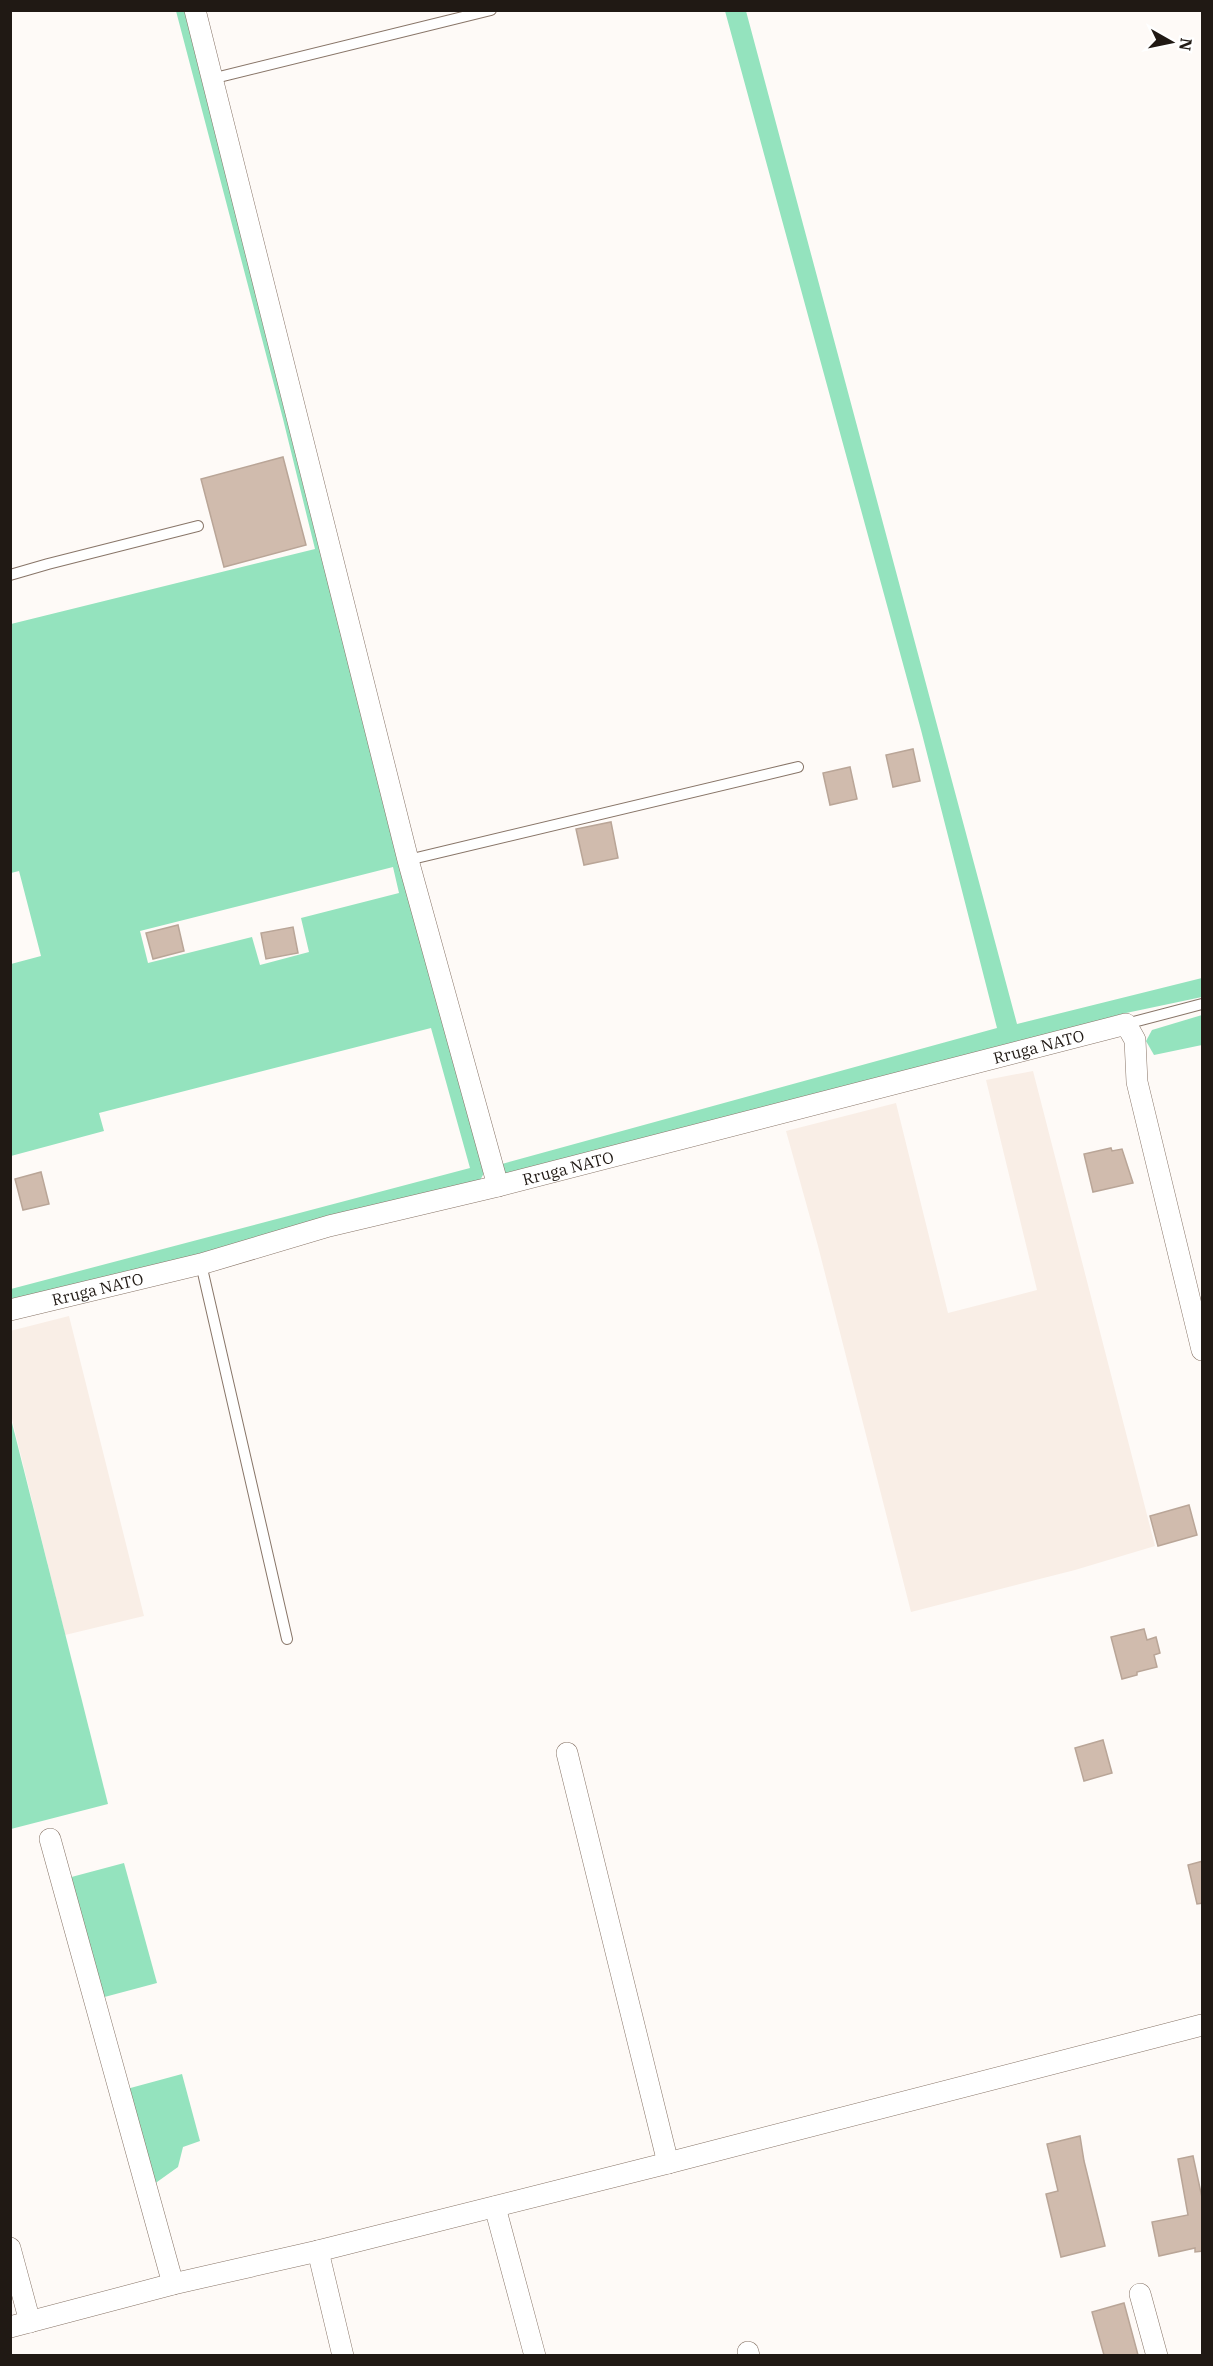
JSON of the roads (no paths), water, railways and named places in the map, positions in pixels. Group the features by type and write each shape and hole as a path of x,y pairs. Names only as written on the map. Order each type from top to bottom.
{"street":[{"path":"195,10 408,860 498,1186"},
{"path":"1126,1024 1135,1040 1137,1082 1203,1350"},
{"name":"Rruga NATO","path":"10,1310 201,1263 329,1226 498,1186 1126,1024"},
{"path":"567,1753 668,2163"},
{"path":"50,1839 173,2284"},
{"path":"10,2248 20,2324 173,2284 318,2251 668,2163 1203,2025"},
{"path":"495,2206 535,2355"},
{"path":"318,2251 343,2355"},
{"path":"1140,2294 1156,2355"}],"lane":[{"path":"211,79 491,10"},
{"path":"10,575 198,526"},
{"path":"408,860 798,767"},
{"path":"1126,1024 1203,1004"},
{"path":"201,1263 287,1639"}]}
